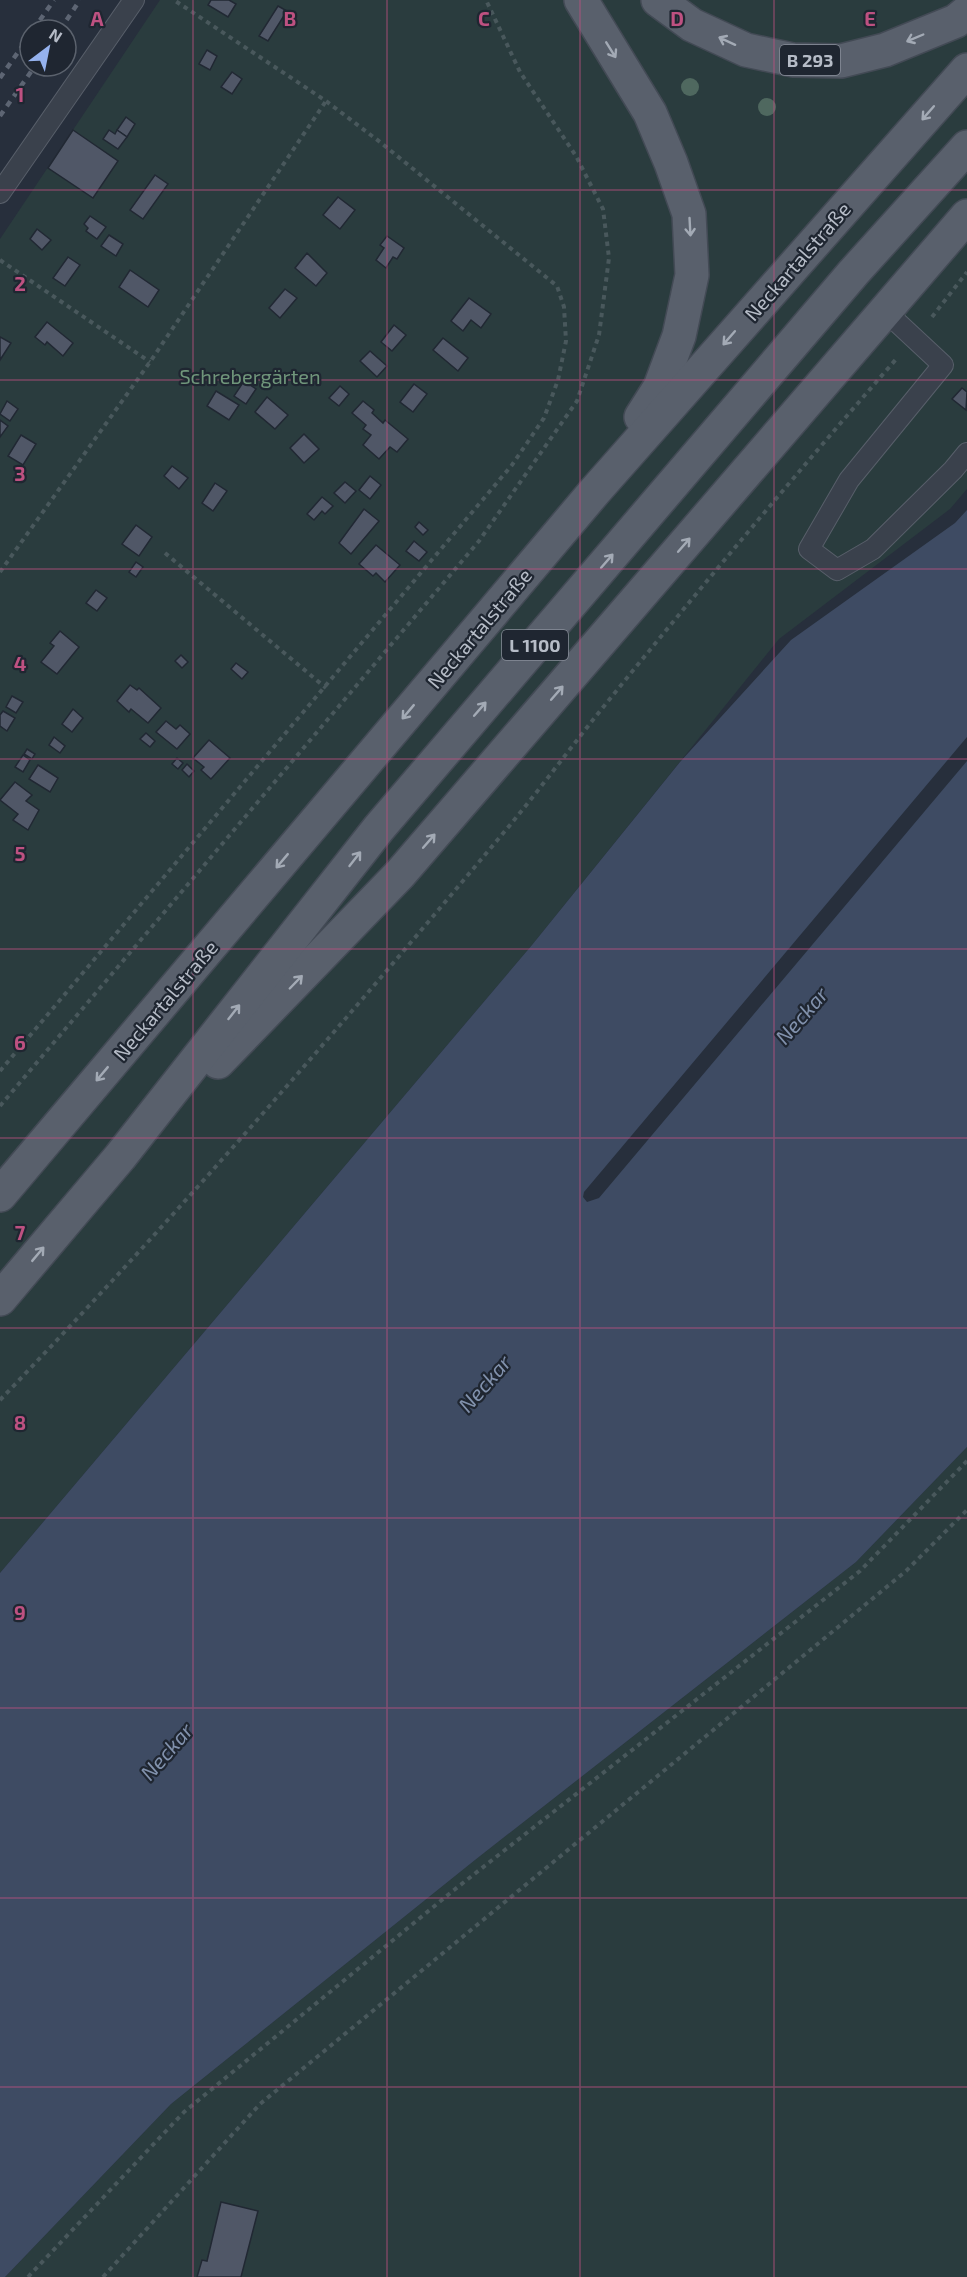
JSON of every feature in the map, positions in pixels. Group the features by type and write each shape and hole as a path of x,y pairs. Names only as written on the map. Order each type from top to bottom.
{"main road":[{"path":"581,0 650,113 671,163 689,214 692,275 679,336 660,387 595,491"},
{"name":"B 293","path":"658,0 692,25 746,50 793,60 840,61 885,51 956,21 967,12"},
{"name":"Neckartalstraße","path":"0,1196 595,491 967,70"},
{"name":"L 1100","path":"0,1299 120,1156 379,828 854,272 967,147"},
{"path":"120,1156 220,1060 400,874 967,216"}],"lane":[{"path":"0,194 134,0"},
{"path":"885,311 943,365 849,480 809,549 837,570 873,549 953,470 967,453"}],"path":[{"path":"0,1071 326,688 512,465 544,418 558,380 566,341 564,307 557,286 326,101 174,0"},
{"path":"0,1106 479,541 577,400 600,335 609,258 603,209 576,156 520,72 486,0"},
{"path":"0,572 150,362 326,101"},
{"path":"0,260 150,362"},
{"path":"0,1400 216,1167 399,956 508,828 612,696 753,526 914,339 967,272"},
{"path":"165,553 326,688"},
{"path":"28,2277 184,2112 454,1890 860,1571 967,1461"},
{"path":"103,2277 260,2104 906,1571 967,1510"}],"green space":[{"name":"Schrebergärten","path":"160,0 967,0 967,489 950,509 779,639 532,945 0,1573 0,239"},
{"path":"967,1447 967,2277 5,2277 171,2104 475,1860 856,1562"}],"water":[{"name":"Neckar","path":"967,510 967,737 584,1192 583,1197 587,1202 599,1198 967,761 967,1447 856,1562 475,1860 171,2104 5,2277 0,2277 0,1573 532,945 680,762 791,640 955,523"}],"building":[{"path":"211,0 229,0 236,4 228,17 208,5"},
{"path":"278,6 287,11 268,41 259,36"},
{"path":"207,50 217,56 210,70 199,64"},
{"path":"232,72 242,79 232,94 221,87"},
{"path":"126,117 135,124 127,137 117,130"},
{"path":"73,130 118,161 93,198 48,168"},
{"path":"109,130 115,134 117,130 127,137 118,149 103,139"},
{"path":"155,175 168,184 143,219 130,210"},
{"path":"338,197 355,210 340,229 323,215"},
{"path":"90,216 106,227 97,239 86,231 88,228 84,224"},
{"path":"37,229 51,240 42,250 30,239"},
{"path":"109,235 123,244 116,256 101,246"},
{"path":"387,236 404,248 397,259 393,257 386,268 376,260 384,248 380,245"},
{"path":"307,253 327,273 316,286 295,268"},
{"path":"68,257 80,265 65,286 53,278"},
{"path":"130,270 159,290 148,307 119,287"},
{"path":"285,289 297,298 280,318 269,308"},
{"path":"469,298 491,314 481,328 471,320 463,331 451,321"},
{"path":"47,322 73,343 63,356 47,342 45,345 35,337"},
{"path":"394,325 406,335 392,351 381,342"},
{"path":"0,337 11,343 0,360"},
{"path":"443,338 468,358 458,371 433,350"},
{"path":"370,351 387,366 377,377 360,361"},
{"path":"244,381 256,389 246,404 234,396"},
{"path":"414,384 427,394 413,412 400,402"},
{"path":"340,386 349,394 339,406 329,398"},
{"path":"962,388 967,392 966,410 952,399"},
{"path":"216,391 239,405 229,420 207,406"},
{"path":"267,397 288,415 275,429 255,412"},
{"path":"7,401 18,409 10,421 0,414"},
{"path":"363,401 374,410 372,413 383,423 385,420 408,439 397,452 390,447 379,459 363,445 371,435 363,429 366,425 352,413"},
{"path":"0,420 8,426 0,437"},
{"path":"304,434 319,449 304,463 290,448"},
{"path":"21,435 36,444 23,465 8,456"},
{"path":"172,466 188,478 179,489 164,476"},
{"path":"370,476 381,485 370,499 359,490"},
{"path":"345,482 356,491 345,503 334,493"},
{"path":"215,483 227,491 213,511 202,503"},
{"path":"322,497 333,506 325,514 322,511 314,520 307,514"},
{"path":"364,509 379,521 351,554 339,543"},
{"path":"419,522 428,530 423,535 415,527"},
{"path":"136,525 152,537 139,556 122,544"},
{"path":"414,541 427,552 419,561 406,551"},
{"path":"376,545 400,565 385,582 376,573 373,576 359,564"},
{"path":"136,562 143,567 136,577 129,572"},
{"path":"96,590 107,598 97,611 86,603"},
{"path":"60,631 79,647 57,674 41,662 54,646 50,643"},
{"path":"181,655 188,662 182,668 175,661"},
{"path":"236,663 248,672 242,679 231,669"},
{"path":"130,685 137,690 139,688 161,708 148,723 131,709 129,712 117,701"},
{"path":"12,696 23,702 16,713 6,707"},
{"path":"73,709 83,718 72,732 62,724"},
{"path":"3,711 15,718 7,731 0,726 0,715"},
{"path":"166,721 176,729 180,725 190,734 177,749 156,732"},
{"path":"146,733 155,741 150,747 140,739"},
{"path":"54,737 65,746 60,753 49,745"},
{"path":"209,740 230,758 211,779 201,770 204,767 193,758"},
{"path":"27,749 35,754 32,759 24,754"},
{"path":"23,755 30,760 23,772 15,767"},
{"path":"177,758 183,763 178,769 172,764"},
{"path":"187,764 194,771 189,777 182,770"},
{"path":"38,765 58,778 50,792 29,779"},
{"path":"15,782 32,795 26,801 39,810 28,830 13,820 18,814 0,800"},
{"path":"221,2202 258,2211 241,2277 197,2277 202,2260 207,2261"}],"railway":[{"path":"41,18 54,0"},
{"path":"68,18 80,0"},
{"path":"0,78 18,52"},
{"path":"0,116 27,78"}]}
